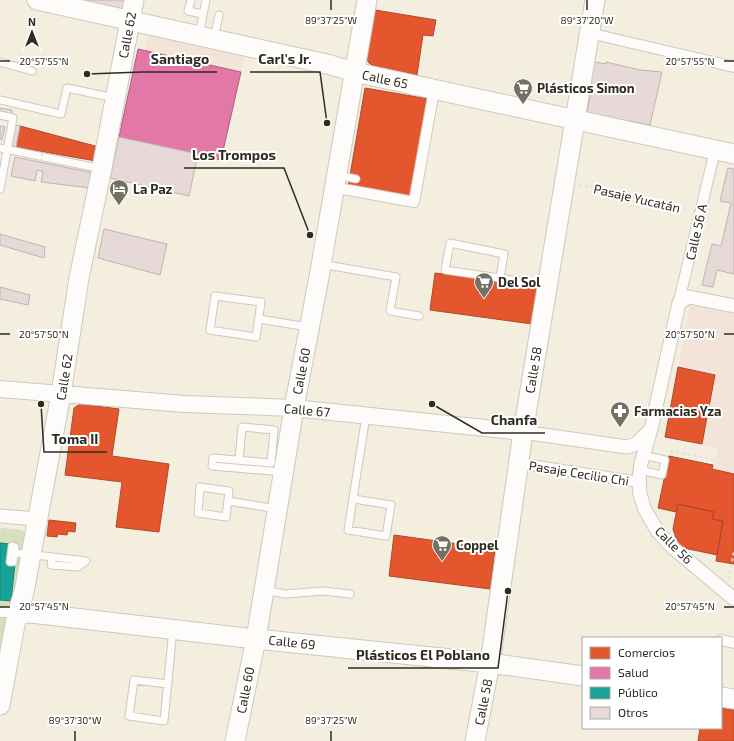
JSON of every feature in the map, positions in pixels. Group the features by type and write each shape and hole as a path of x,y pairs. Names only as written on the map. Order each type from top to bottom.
{"main road":[{"name":"Calle 65","path":"37,0 332,65 354,72 734,154"},
{"name":"Calle 62","path":"0,705 8,613 22,601 22,554 37,520 61,394 79,278 102,169 134,0"},
{"name":"Calle 60","path":"235,741 256,638 294,408 322,264 340,182 354,72 367,0"},
{"name":"Calle 58","path":"475,741 490,663 518,463 547,285 574,120 596,0"},
{"name":"Calle 69","path":"8,613 31,613 490,663 582,676"},
{"path":"722,697 734,699"}],"street":[{"path":"589,33 734,68"},
{"path":"340,182 412,202 416,200 434,96"},
{"name":"Calle 56 A","path":"680,303 713,159"},
{"path":"680,303 689,297 734,306"},
{"name":"Calle 56","path":"680,303 651,429 639,450 639,476 645,510 658,532 672,547 734,599"},
{"name":"Calle 67","path":"0,389 185,404 294,408 523,432 639,450"},
{"name":"Pasaje Cecilio Chi","path":"518,463 639,476"},
{"path":"0,516 37,520"},
{"path":"722,640 734,643"}],"lane":[{"path":"191,0 188,11 203,14"},
{"path":"206,0 203,14 206,37"},
{"path":"206,37 219,15"},
{"path":"0,62 32,71"},
{"path":"0,100 61,114 67,88 115,98"},
{"path":"0,115 13,118 4,149 0,188"},
{"path":"4,149 102,169"},
{"path":"340,182 356,179"},
{"path":"500,278 504,254 450,243 445,270 547,285"},
{"path":"322,264 396,277 390,311 419,316"},
{"path":"214,296 261,302 259,319 256,337 210,330 214,296"},
{"path":"259,319 310,327"},
{"path":"354,499 391,505 386,536 348,530 366,416"},
{"path":"239,460 242,427 274,430 271,463 213,458 212,466 284,472"},
{"path":"639,450 665,460 662,474 639,476"},
{"path":"200,487 229,491 228,501 226,517 198,513 200,487"},
{"path":"228,501 277,509"},
{"path":"22,554 52,557"},
{"path":"264,590 285,594 323,591 350,594"},
{"path":"168,684 134,680 129,716 164,721 168,684 173,629"}],"path":[{"path":"41,162 43,151"},
{"name":"Pasaje Yucatán","path":"574,183 700,213"},
{"path":"663,450 716,460"},
{"path":"728,580 734,551"}],"shaded area":[{"path":"148,34 244,56 241,72 145,51"},
{"path":"690,305 734,314 734,564 716,561 716,555 682,546 674,532 676,512 658,508 669,456 715,465 718,448 665,437"}],"green space":[{"path":"0,528 22,530 26,534 18,595 0,656"}],"building: Comercios":[{"path":"375,10 436,20 433,36 423,35 417,75 374,66 369,63 366,58"},
{"path":"365,88 429,99 412,198 348,187"},
{"path":"20,126 99,147 96,161 16,147"},
{"name":"Del Sol","path":"435,273 538,287 532,324 430,310"},
{"path":"678,367 715,375 702,444 665,437"},
{"path":"80,404 119,409 112,456 169,464 159,532 116,527 122,482 65,475 74,408"},
{"path":"669,456 713,465 712,469 734,474 734,564 716,561 723,521 712,519 714,512 678,504 676,512 658,508"},
{"path":"678,504 714,512 712,519 723,521 717,555 684,548 680,544 673,529"},
{"path":"49,520 76,523 75,532 68,531 67,535 58,534 57,537 47,536"},
{"name":"Coppel","path":"394,535 495,549 490,589 389,576"},
{"path":"722,708 734,710 734,741 698,741 700,729 722,729"}],"building: Salud":[{"path":"138,49 241,72 221,160 119,137"}],"building: Público":[{"path":"0,543 10,544 15,564 11,601 0,600"}],"building: Otros":[{"path":"70,0 124,0 122,12"},
{"path":"594,62 606,64 606,62 640,70 662,72 650,125 587,113 592,86 589,85"},
{"path":"0,108 12,110 12,122 0,119"},
{"path":"10,123 20,126 16,147 6,145"},
{"path":"0,126 5,127 2,140 0,139"},
{"path":"119,137 198,154 189,196 110,178"},
{"path":"15,157 93,173 90,188 41,182 43,172 37,170 35,181 11,176"},
{"path":"728,168 734,169 734,274 717,270 713,287 702,285 712,244 721,246 731,203 720,201"},
{"path":"104,229 167,244 160,275 98,258"},
{"path":"0,234 45,247 44,258 0,245"},
{"path":"0,287 30,295 28,305 0,299"}],"place":[{"name":"Santiago","path":"87,74"},
{"name":"Plásticos Simon","path":"523,105"},
{"name":"Carl's Jr.","path":"327,123"},
{"name":"La Paz","path":"119,206"},
{"name":"Los Trompos","path":"310,235"},
{"name":"Del Sol","path":"484,299"},
{"name":"Toma II","path":"41,404"},
{"name":"Chanfa","path":"432,404"},
{"name":"Farmacias Yza","path":"620,428"},
{"name":"Coppel","path":"442,562"},
{"name":"Plásticos El Poblano","path":"508,591"}]}
